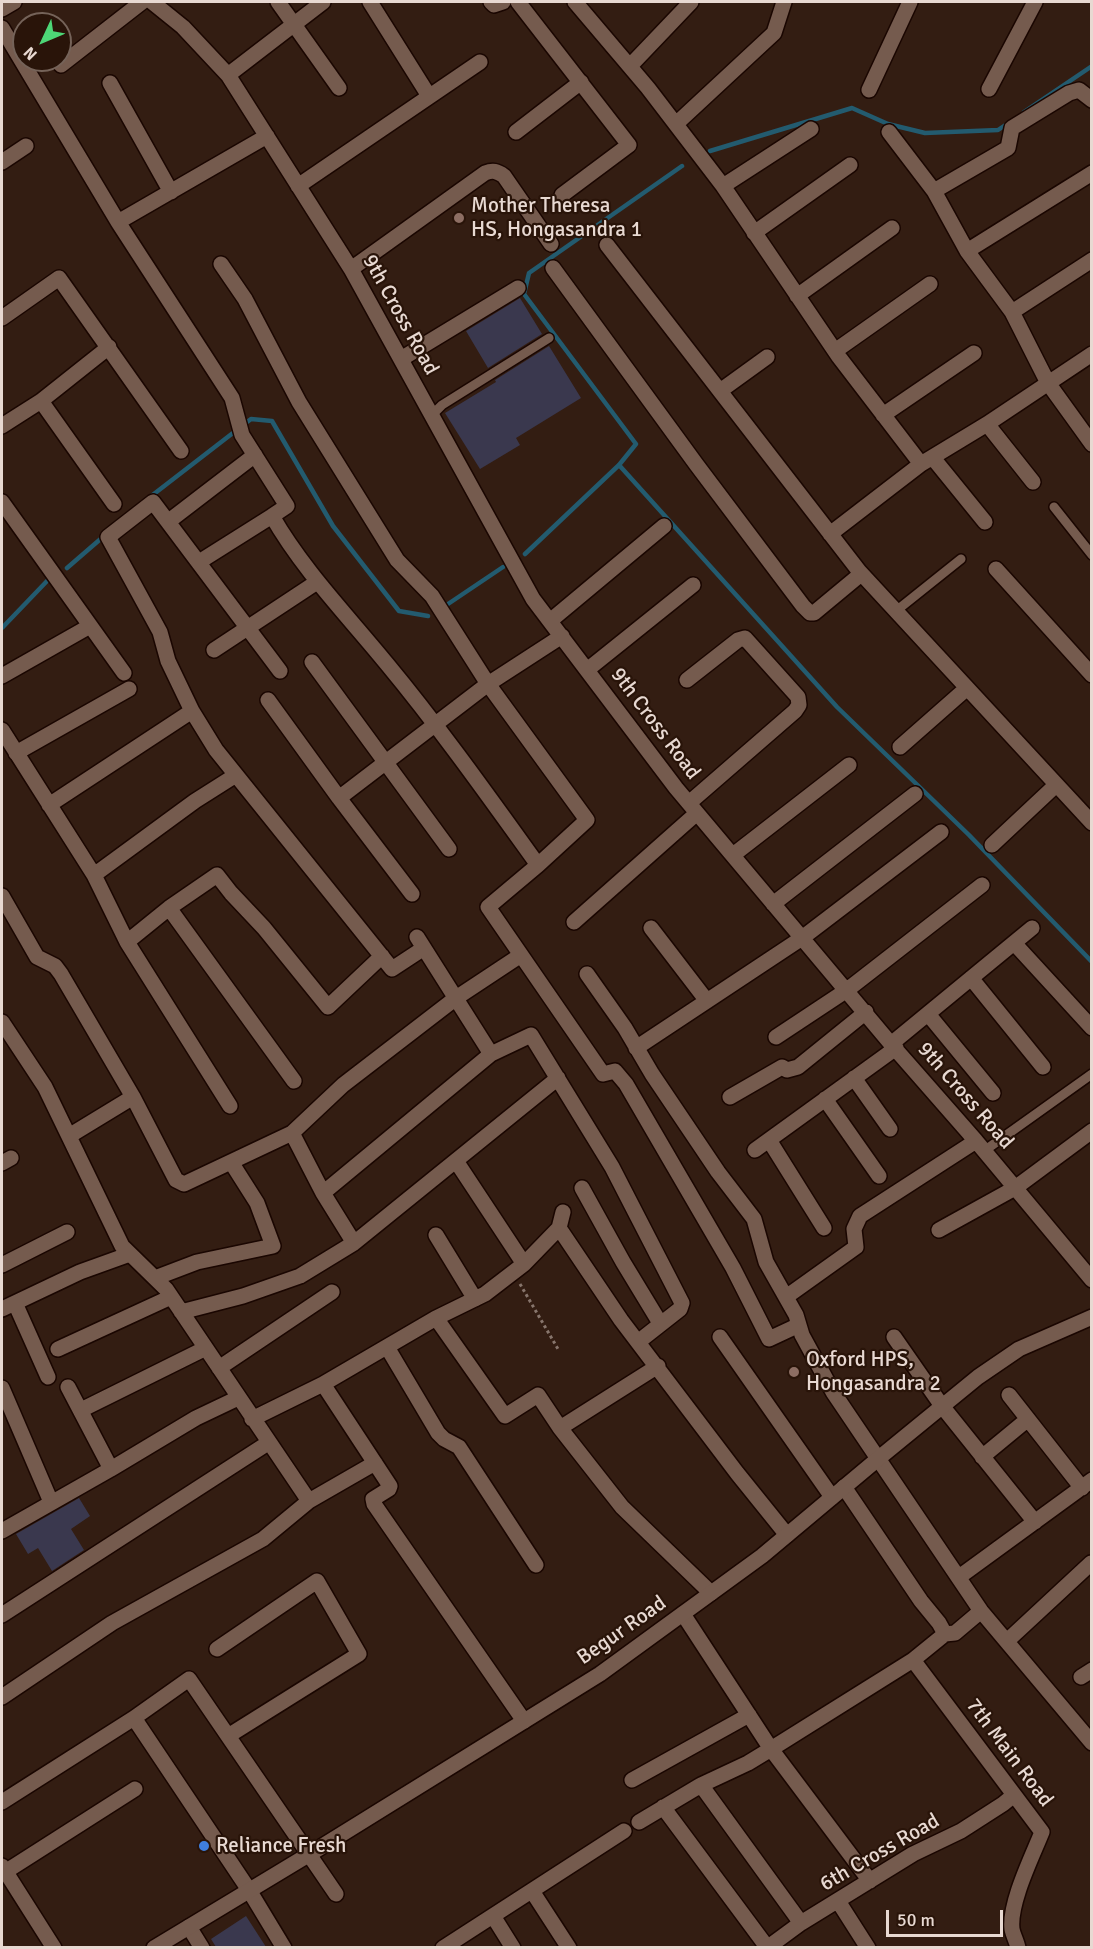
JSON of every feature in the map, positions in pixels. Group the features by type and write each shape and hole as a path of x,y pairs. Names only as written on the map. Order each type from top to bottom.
{"street":[{"path":"2,9 14,2"},
{"path":"72,56 142,2"},
{"name":"9th Cross Road","path":"152,2 183,27 228,75 267,136 351,269 533,599 693,808 1092,1280"},
{"path":"278,2 339,88"},
{"path":"228,75 323,2"},
{"path":"370,2 429,96"},
{"path":"491,2 494,5 503,2"},
{"path":"518,2 629,145 562,195"},
{"path":"630,66 692,2"},
{"path":"676,124 774,33 784,2"},
{"path":"869,90 910,2"},
{"path":"989,89 1035,2"},
{"path":"582,4 723,186 835,351 883,415 985,522"},
{"path":"2,28 118,222 232,398 242,435 287,506 199,562"},
{"path":"298,186 480,62"},
{"path":"516,132 581,82"},
{"path":"110,83 171,192"},
{"path":"934,191 1008,148 1012,128 1068,93 1079,90 1092,100"},
{"path":"723,186 811,129"},
{"path":"889,132 934,191 967,251 1012,312 1048,383 1092,444"},
{"path":"118,222 267,136"},
{"path":"2,162 26,146"},
{"path":"754,233 850,165"},
{"path":"351,269 491,170 498,171 504,176 551,244"},
{"path":"967,251 1092,173"},
{"path":"797,296 892,228"},
{"path":"607,245 861,574 1092,823"},
{"path":"1012,312 1092,260"},
{"path":"221,264 245,299 299,402 397,560 432,596 488,684 587,820 488,907 603,1074 615,1071 626,1084 733,1268 769,1339 799,1324"},
{"path":"553,268 802,606 810,613 814,613 861,574"},
{"path":"2,318 58,278 181,451"},
{"path":"835,351 930,284"},
{"path":"401,358 518,288"},
{"path":"2,426 41,401 109,347"},
{"path":"883,415 974,353"},
{"path":"830,534 927,461 1092,354"},
{"path":"720,391 767,357"},
{"path":"41,401 114,504"},
{"path":"987,424 1033,482"},
{"path":"169,521 255,455"},
{"path":"2,502 124,673"},
{"path":"280,671 153,502 108,537 160,632 168,661 192,711 216,750 392,969 421,942 491,1054"},
{"path":"272,516 317,582 387,664 538,865"},
{"path":"550,621 664,526"},
{"path":"996,569 1092,675"},
{"path":"214,650 317,582"},
{"path":"587,670 693,585"},
{"path":"4,670 90,626"},
{"path":"339,798 488,684 562,636"},
{"path":"574,922 799,705 798,697 745,638 738,640 687,680"},
{"path":"312,662 449,849"},
{"path":"900,747 967,688"},
{"path":"16,753 129,689"},
{"path":"268,700 412,894"},
{"path":"49,805 192,711"},
{"path":"2,730 94,875 127,942 230,1106"},
{"path":"733,855 849,765"},
{"path":"94,875 236,774"},
{"path":"992,845 1056,785"},
{"path":"773,904 915,794"},
{"path":"636,1048 802,938 940,832"},
{"path":"127,942 169,908 218,875 328,1007 382,956"},
{"path":"776,1037 847,990 982,885"},
{"path":"2,896 38,957 55,966 61,974 133,1097 176,1180 184,1185 292,1133 344,1085 456,998 521,955"},
{"path":"169,908 294,1081"},
{"path":"651,928 707,1001"},
{"path":"755,1150 825,1100 894,1046 928,1014 1032,928"},
{"path":"1014,943 1092,1029"},
{"path":"587,974 625,1028 718,1172 754,1219 766,1262 796,1315 802,1335 833,1392 981,1611 1092,1743"},
{"path":"971,978 1043,1067"},
{"path":"730,1098 782,1067 788,1070 798,1067 866,1012"},
{"path":"928,1014 993,1092"},
{"path":"2,1022 45,1087 122,1246 171,1297 309,1501"},
{"path":"323,1193 491,1054 531,1035 612,1167 679,1295 680,1309 638,1342"},
{"path":"181,1312 243,1296 300,1276 354,1244 558,1078"},
{"path":"854,1078 890,1130"},
{"path":"69,1136 133,1097"},
{"path":"825,1100 879,1176"},
{"path":"939,1230 1015,1188 1092,1131"},
{"path":"292,1133 323,1193 354,1244"},
{"path":"769,1140 824,1228"},
{"path":"786,1297 856,1247 854,1229 860,1216 980,1146"},
{"path":"456,1161 518,1268"},
{"path":"155,1278 196,1262 273,1246 257,1203 231,1162"},
{"path":"582,1188 660,1323"},
{"path":"252,1419 322,1384 436,1318 475,1299 518,1268 560,1228 563,1212"},
{"path":"560,1228 592,1279 638,1342 787,1535"},
{"path":"2,1265 67,1232"},
{"path":"436,1235 475,1299"},
{"path":"48,1377 8,1306 80,1272 130,1254"},
{"path":"219,1368 332,1292"},
{"path":"58,1349 171,1297"},
{"name":"Begur Road","path":"154,1947 309,1855 600,1674 762,1556 978,1377 1019,1349 1092,1317"},
{"path":"436,1318 505,1416 538,1395 560,1428 622,1507 711,1593"},
{"path":"720,1337 832,1497"},
{"path":"894,1337 942,1407 1035,1522"},
{"path":"387,1347 438,1433 459,1447 536,1565"},
{"path":"81,1410 206,1348"},
{"path":"560,1428 658,1366"},
{"path":"322,1384 390,1487 373,1499 374,1504 524,1721"},
{"path":"68,1387 111,1469"},
{"path":"2,1388 51,1502"},
{"path":"959,1577 1087,1484 1009,1395"},
{"path":"2,1531 196,1418 238,1398"},
{"path":"982,1457 1028,1419"},
{"path":"2,1615 268,1443"},
{"path":"2,1697 112,1623 263,1539 309,1501 375,1463"},
{"path":"844,1487 945,1634"},
{"path":"1007,1641 1091,1563"},
{"path":"217,1649 317,1581 359,1654 228,1736"},
{"path":"639,1821 701,1785 748,1763 771,1749 914,1660 945,1634 954,1633 981,1611"},
{"path":"683,1614 771,1749 870,1881"},
{"name":"7th Main Road","path":"914,1660 1042,1832 1014,1909 1012,1929 1018,1947"},
{"path":"2,1802 189,1680 336,1894"},
{"path":"632,1780 749,1715"},
{"path":"134,1718 249,1890 284,1947"},
{"path":"701,1785 801,1923"},
{"path":"54,1947 4,1869 135,1789"},
{"name":"6th Cross Road","path":"767,1947 801,1923 914,1854 961,1831 1014,1795"},
{"path":"663,1808 767,1947"},
{"path":"443,1947 624,1831"},
{"path":"532,1891 569,1947"},
{"path":"838,1901 868,1947"},
{"path":"493,1916 513,1947"},
{"path":"189,1927 202,1947"}],"lane":[{"path":"431,416 442,405 549,338"},
{"path":"1054,507 1092,555"},
{"path":"896,611 961,559"},
{"path":"980,1146 1092,1074"}],"path":[{"path":"518,1268 558,1349"}],"building":[{"path":"520,298 542,334 488,368 466,331"},
{"path":"549,346 581,398 516,438 520,445 480,469 445,413"},
{"path":"79,1498 90,1516 71,1529 84,1550 52,1571 38,1548 28,1554 16,1534"},
{"path":"246,1916 266,1947 216,1947 211,1939"}],"waterway":[{"path":"1024,112 1092,66"},
{"path":"710,151 852,108 888,124 925,133 998,130 1010,122"},
{"path":"525,554 619,465 636,444 524,294 529,273 682,166"},
{"path":"150,497 251,419 272,421 333,526 399,611 428,616"},
{"path":"619,465 837,707 969,835 1092,962"},
{"path":"67,568 104,536"},
{"path":"448,604 503,567"},
{"path":"2,628 48,580"}],"place":[{"name":"Mother Theresa HS, Hongasandra 1","path":"459,218"},
{"name":"Oxford HPS, Hongasandra 2","path":"794,1372"},
{"name":"Reliance Fresh","path":"204,1846"}]}
